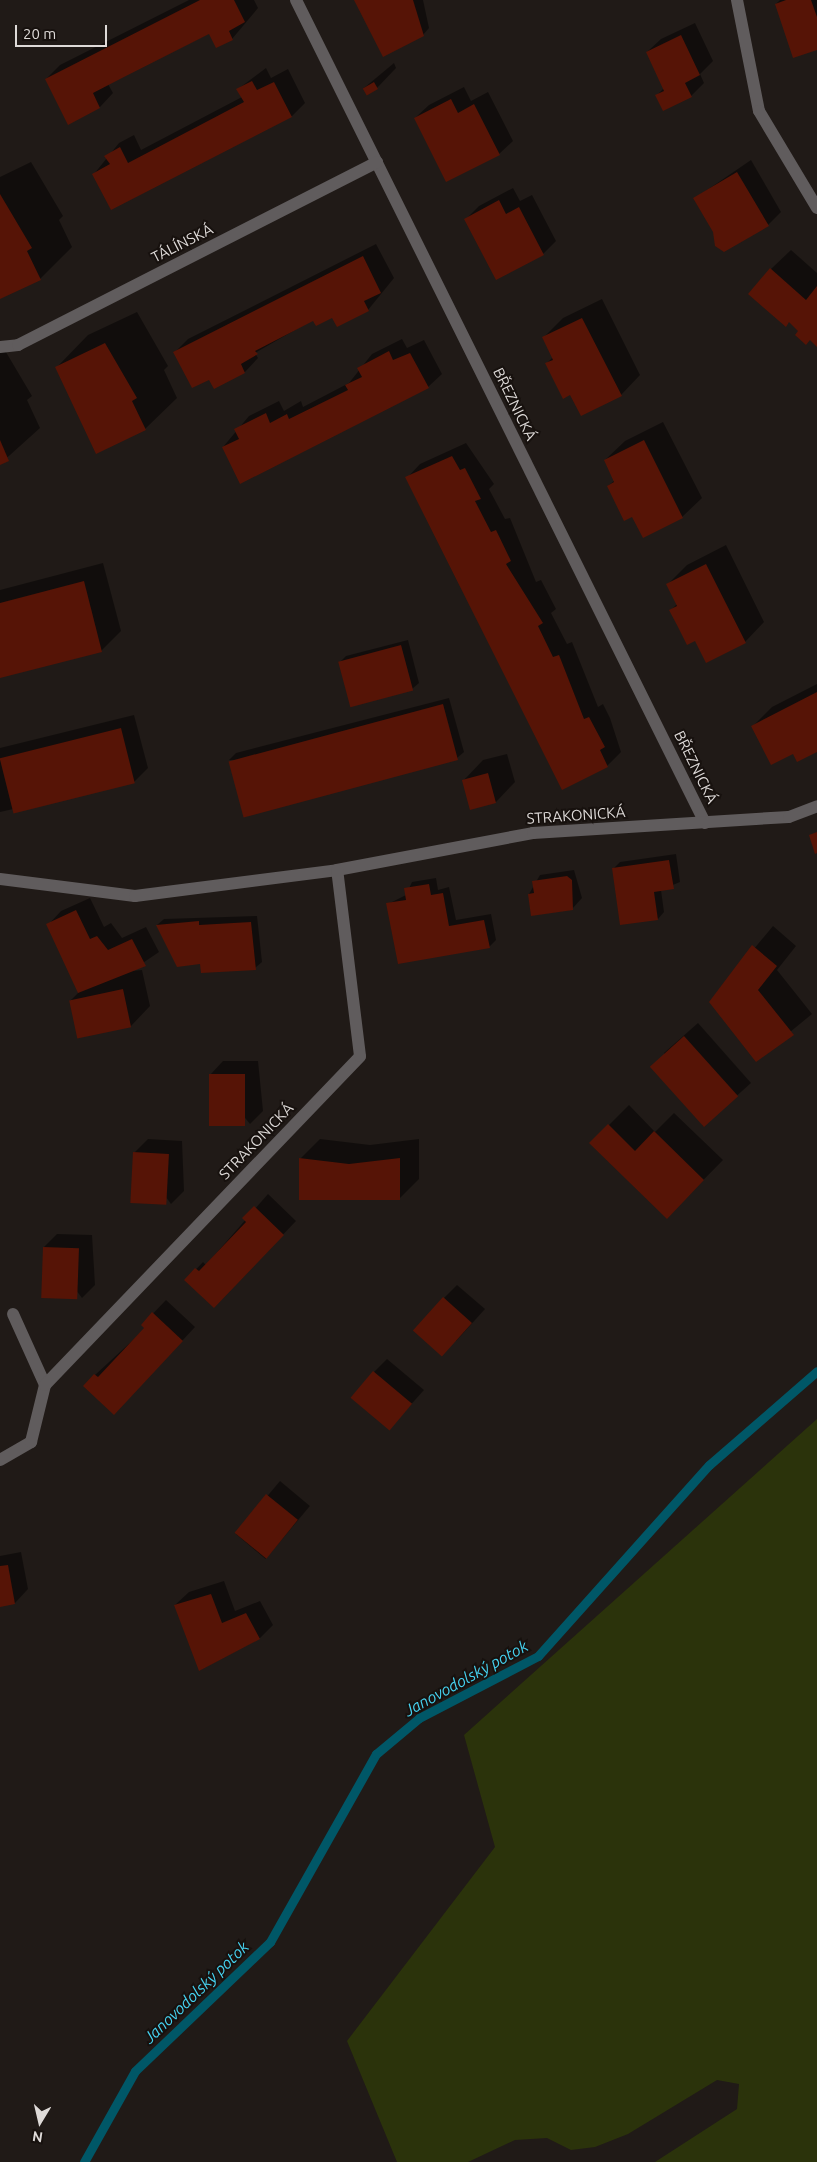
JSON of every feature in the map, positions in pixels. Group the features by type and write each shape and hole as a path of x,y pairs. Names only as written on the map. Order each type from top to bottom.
{"street":[{"name":"BŘEZNICKÁ","path":"296,0 705,823"},
{"path":"737,0 759,110 817,208"},
{"name":"TÁLÍNSKÁ","path":"0,347 18,344 377,162"},
{"name":"STRAKONICKÁ","path":"0,879 135,896 337,870 533,833 789,817 817,806"},
{"name":"STRAKONICKÁ","path":"0,1460 30,1442 45,1385 360,1056 337,870"},
{"path":"13,1314 45,1385"}],"green space":[{"path":"817,1419 817,2162 655,2162 737,2109 739,2084 717,2080 628,2134 595,2147 571,2150 547,2138 515,2140 468,2162 397,2162 347,2041 495,1847 464,1735"}],"building":[{"path":"200,0 234,0 245,22 229,31 233,40 216,48 209,34 122,78 93,93 100,108 68,125 45,79"},
{"path":"354,0 413,0 424,36 383,57"},
{"path":"786,0 811,0 817,17 817,50 793,58 775,4"},
{"path":"681,35 700,75 685,83 692,97 663,111 655,95 664,91 646,52"},
{"path":"252,81 257,90 274,82 292,117 111,210 92,174 110,164 104,156 120,147 128,163 244,102 236,89"},
{"path":"374,82 378,89 367,95 363,88"},
{"path":"451,99 458,113 474,104 500,155 446,182 414,118"},
{"path":"737,172 769,226 724,252 715,246 713,232 693,198"},
{"path":"0,194 32,248 27,251 41,280 0,299"},
{"path":"499,200 506,214 519,207 544,255 496,280 464,219"},
{"path":"363,256 381,293 364,301 369,311 337,327 332,318 316,326 313,321 255,351 258,354 241,364 245,373 214,389 209,380 192,388 173,352"},
{"path":"770,268 806,300 817,286 817,347 810,340 806,345 795,335 798,331 789,322 786,327 748,294"},
{"path":"582,318 622,396 581,416 570,395 563,399 545,363 553,360 542,337"},
{"path":"105,343 137,398 132,401 146,430 96,454 55,367"},
{"path":"389,351 393,360 410,353 429,388 240,484 222,447 239,439 234,429 266,413 270,423 287,414 289,419 348,390 345,385 362,377 357,368"},
{"path":"0,440 9,461 0,465"},
{"path":"644,440 683,518 643,538 632,517 624,521 607,486 614,482 604,460"},
{"path":"452,456 460,470 465,468 481,499 475,501 491,532 496,530 511,561 506,564 543,623 538,626 553,657 559,655 584,719 589,717 605,747 600,750 608,767 562,790 405,477"},
{"path":"706,564 746,643 706,663 695,641 687,645 669,610 677,606 666,584"},
{"path":"84,581 102,652 0,678 0,603"},
{"path":"401,645 413,690 350,707 338,662"},
{"path":"817,692 817,752 797,762 793,754 771,765 751,726"},
{"path":"443,704 458,760 244,817 229,761"},
{"path":"121,728 135,783 14,814 0,758"},
{"path":"488,773 496,803 470,810 462,780"},
{"path":"817,832 817,853 815,854 809,835"},
{"path":"669,860 674,889 654,892 658,920 620,925 612,868"},
{"path":"567,876 572,880 573,910 531,916 528,894 534,893 532,881"},
{"path":"429,884 431,895 443,893 449,926 484,920 490,948 398,964 386,903 406,900 404,888"},
{"path":"76,910 90,939 97,936 108,950 132,939 146,966 78,993 46,924"},
{"path":"199,921 199,925 251,922 256,970 201,973 200,964 177,967 156,925"},
{"path":"752,945 777,966 758,990 794,1035 756,1062 709,1002"},
{"path":"123,989 131,1027 77,1039 69,1000"},
{"path":"684,1036 738,1096 704,1127 650,1067"},
{"path":"209,1074 245,1074 245,1126 209,1126"},
{"path":"608,1124 635,1151 654,1131 704,1180 667,1219 589,1143"},
{"path":"133,1152 169,1154 166,1205 130,1203"},
{"path":"299,1158 349,1164 400,1158 400,1200 299,1200"},
{"path":"254,1206 284,1235 214,1308 184,1280 195,1268 199,1271 246,1222 242,1218"},
{"path":"43,1247 79,1248 77,1299 41,1298"},
{"path":"443,1297 472,1323 442,1357 413,1330"},
{"path":"152,1312 183,1341 114,1415 83,1386 94,1374 98,1377 144,1328 141,1325"},
{"path":"373,1371 412,1404 390,1431 351,1398"},
{"path":"266,1494 298,1520 266,1559 235,1533"},
{"path":"8,1565 15,1604 0,1607 0,1566"},
{"path":"211,1594 222,1623 246,1613 260,1639 199,1671 174,1605"}],"waterway":[{"name":"Janovodolský potok","path":"84,2162 135,2071 270,1942 376,1754 419,1718 538,1656 709,1465 817,1371"}]}
